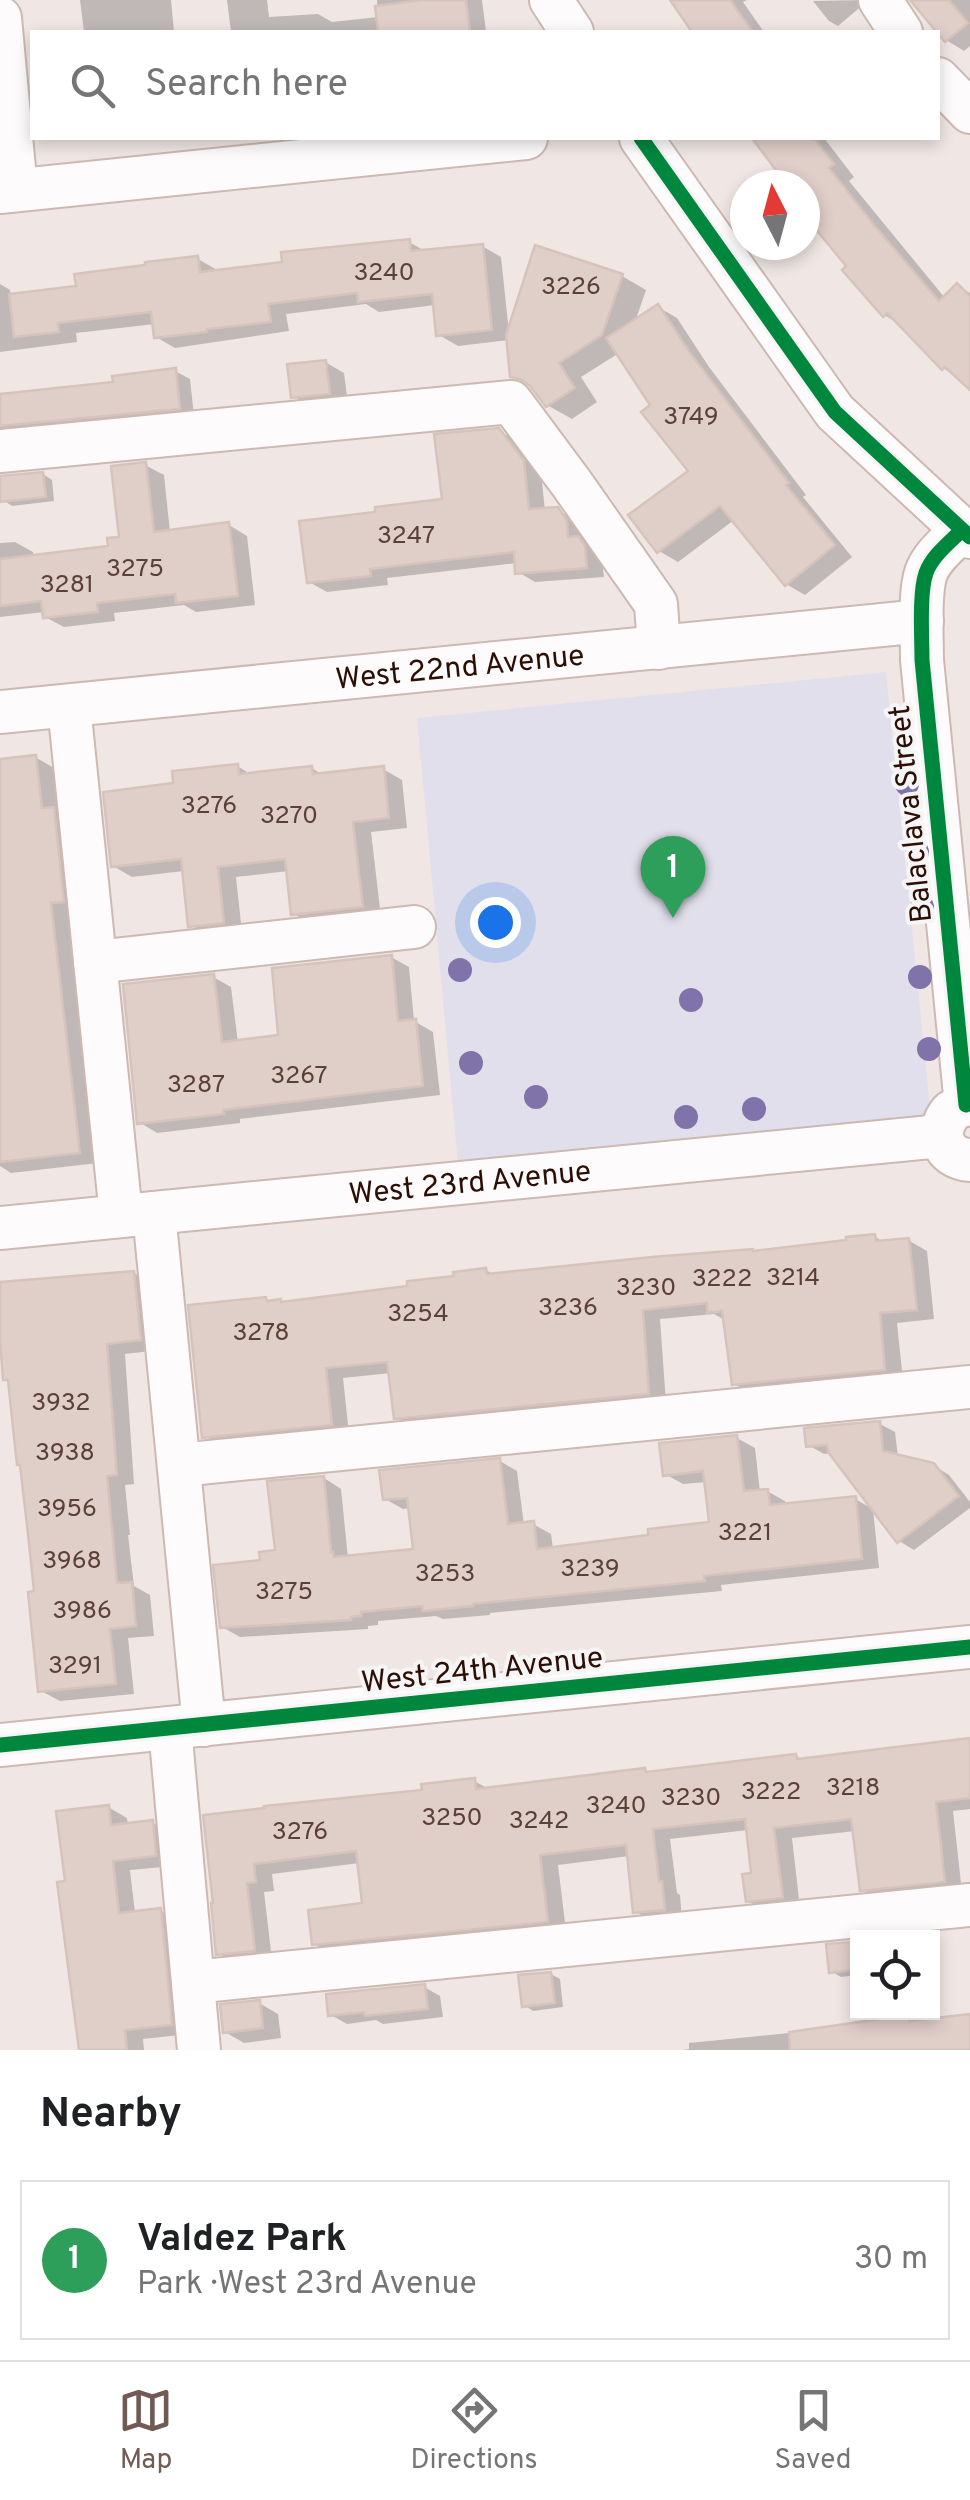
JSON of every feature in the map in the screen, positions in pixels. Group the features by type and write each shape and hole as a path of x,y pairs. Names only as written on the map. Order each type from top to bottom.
{"street":[{"path":"551,0 571,30"},
{"path":"880,0 900,30"},
{"path":"0,18 8,191 506,140"},
{"path":"940,81 970,112"},
{"path":"642,140 835,412 966,533"},
{"path":"0,451 510,402 656,604 659,648"},
{"name":"Balaclava Street","path":"962,1127 958,874 922,660 922,620 925,574 935,558 966,533"},
{"name":"West 22nd Avenue","path":"0,712 922,620"},
{"path":"69,706 95,962 179,1465 193,1982 199,2050"},
{"path":"95,962 414,927"},
{"name":"West 23rd Avenue","path":"0,1228 962,1127"},
{"path":"179,1465 970,1387"},
{"name":"West 24th Avenue","path":"0,1745 970,1647"},
{"path":"193,1982 970,1905"}],"shaded area":[{"path":"886,672 931,1117 458,1164 417,718"}],"building":[{"path":"466,0 470,30 378,30 375,6"},
{"path":"670,0 730,0 752,30 691,30"},
{"path":"910,0 949,0 968,23 945,42 940,30 935,30"},
{"path":"753,140 816,140 834,164 829,168 939,301 957,283 970,296 970,390 945,367 942,370 887,313 883,317 842,270 846,266 820,234 820,170 776,170"},
{"path":"410,239 411,251 483,244 492,330 436,336 432,294 358,302 357,293 268,304 271,322 207,332 154,338 151,312 58,323 59,332 14,337 9,294 76,286 74,274 198,256 200,272 282,262 281,252"},
{"path":"535,245 623,274 602,335 559,363 575,388 546,407 530,386 510,377 506,335"},
{"path":"658,304 789,483 786,485 835,545 785,586 720,506 657,553 628,515 688,471 641,412 650,405 606,338"},
{"path":"326,360 330,394 291,398 287,364"},
{"path":"176,368 180,409 0,426 0,394 113,382 112,376"},
{"path":"499,428 524,461 529,509 558,507 567,521 568,537 578,536 585,546 587,568 515,574 514,552 370,569 371,576 307,583 299,521 442,499 434,434"},
{"path":"146,462 154,532 229,522 238,596 176,603 175,594 97,603 98,612 43,618 41,601 0,606 0,559 108,546 107,538 119,537 111,466"},
{"path":"43,472 46,497 0,502 0,476"},
{"path":"36,755 42,808 54,807 64,902 51,903 80,1153 0,1162 0,759"},
{"path":"238,764 239,774 312,766 313,774 384,766 389,818 353,822 363,907 291,915 285,859 218,867 224,923 188,927 181,859 111,867 103,792 173,783 172,771"},
{"path":"392,955 398,1021 416,1019 423,1086 137,1124 123,984 214,974 222,1042 278,1035 272,968"},
{"path":"875,1234 876,1241 909,1238 917,1310 880,1313 885,1370 732,1385 722,1311 707,1313 707,1303 643,1310 649,1394 394,1419 387,1362 326,1368 332,1425 202,1438 188,1305 266,1297 267,1301 281,1302 407,1286 407,1281 486,1268 487,1274 753,1251"},
{"path":"134,1271 141,1340 107,1344 117,1475 107,1476 117,1583 132,1582 136,1626 110,1629 116,1684 38,1692 28,1592 34,1591 28,1534 8,1380 3,1380 0,1282"},
{"path":"880,1421 883,1451 934,1463 959,1496 897,1543 828,1452 827,1445 806,1447 804,1428"},
{"path":"737,1435 744,1491 768,1489 770,1505 856,1496 862,1559 704,1576 705,1581 473,1606 361,1612 361,1616 351,1620 220,1628 213,1565 260,1560 259,1552 275,1550 267,1481 324,1476 334,1557 413,1549 407,1498 383,1500 379,1470 500,1458 508,1524 534,1521 537,1549 648,1535 648,1529 709,1522 703,1471 663,1476 659,1443"},
{"path":"970,1738 970,1798 936,1802 945,1882 860,1891 851,1819 774,1828 783,1898 746,1902 742,1874 751,1873 745,1819 653,1829 665,1910 633,1913 626,1845 540,1855 548,1922 312,1945 308,1910 362,1903 356,1851 254,1864 256,1882 247,1883 255,1951 216,1955 203,1815 422,1790 421,1784 475,1778 476,1789 645,1768 646,1772 796,1754 797,1759"},
{"path":"109,1805 111,1825 153,1820 156,1856 113,1861 119,1913 161,1908 172,2025 125,2030 127,2050 79,2050 57,1882 65,1881 56,1811"},
{"path":"850,1942 850,1971 829,1973 826,1944"},
{"path":"551,1972 555,2003 522,2007 518,1975"},
{"path":"425,1984 428,2009 328,2016 326,1994"},
{"path":"260,2000 263,2028 223,2033 220,2004"},
{"path":"970,2014 970,2050 790,2050 789,2032 873,2020"}],"cycle path":[{"path":"642,140 835,412 970,537"},
{"path":"962,530 937,555 926,573 921,628 966,1105"},
{"path":"0,1745 970,1647"}],"place":[{"name":"Valdez Park","path":"673,918"}]}
